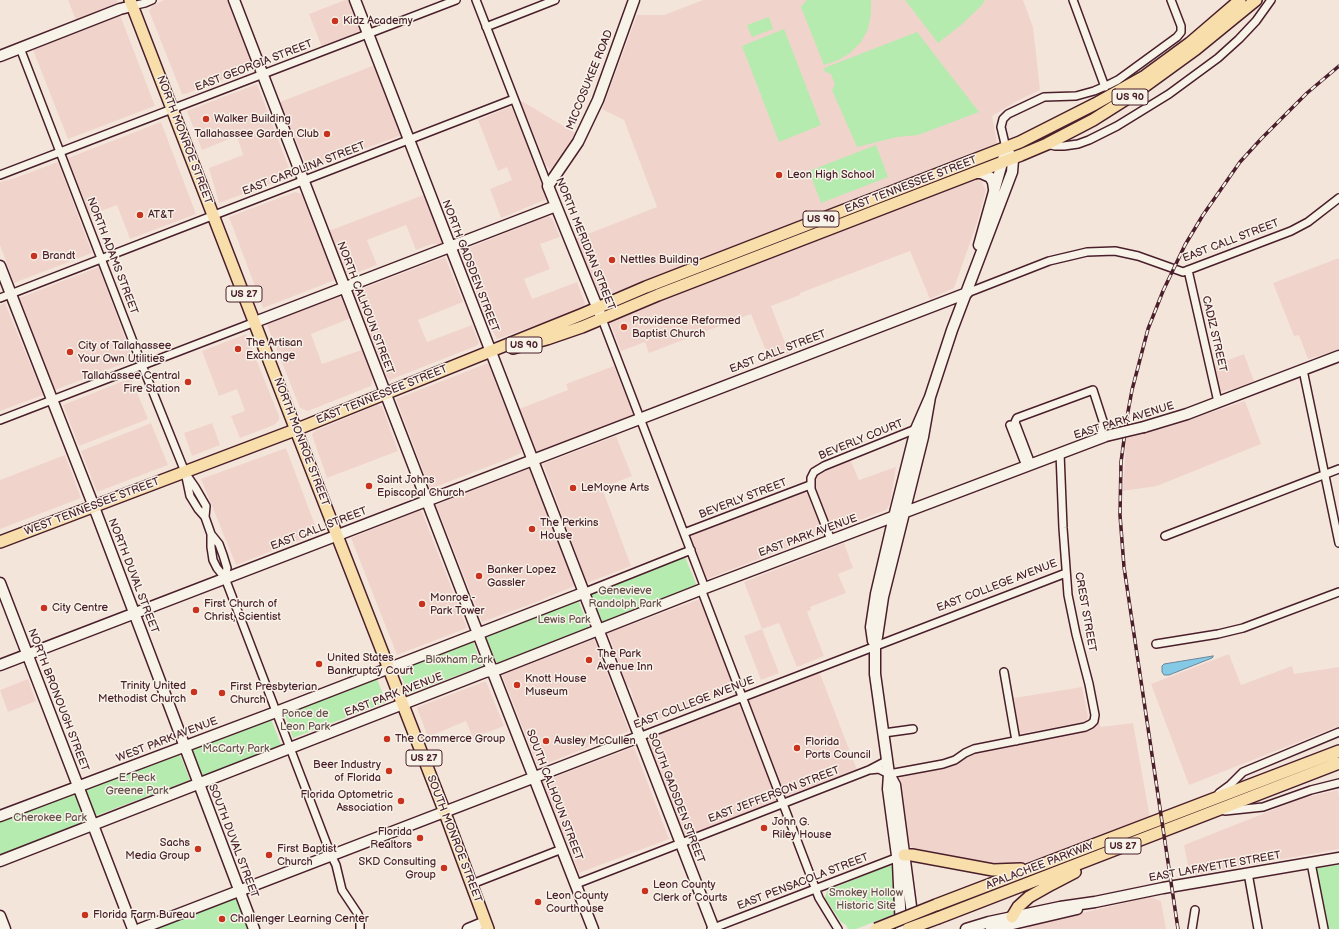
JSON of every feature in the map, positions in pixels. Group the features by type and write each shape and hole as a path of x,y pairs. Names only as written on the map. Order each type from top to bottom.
{"main road":[{"name":"EAST TENNESSEE STREET","path":"185,472 385,394 597,308 630,293 1006,148 1076,115 1135,82 1190,43 1240,0"},
{"name":"EAST TENNESSEE STREET","path":"490,351 537,342 570,331 602,319 638,302 1047,144 1093,120 1134,94 1192,52 1256,0"},
{"name":"NORTH MONROE STREET","path":"131,3 255,322 295,430 403,704"},
{"path":"812,223 816,234"},
{"path":"690,270 694,281"},
{"name":"WEST TENNESSEE STREET","path":"0,542 185,472"},
{"name":"SOUTH MONROE STREET","path":"403,704 487,926"},
{"name":"APALACHEE PARKWAY","path":"876,929 1339,751"},
{"name":"APALACHEE PARKWAY","path":"907,926 938,918 1339,763"},
{"path":"1013,923 1020,905 1042,889 1142,839"},
{"path":"901,856 912,855 998,871 1018,870 1049,863"}],"street":[{"path":"0,56 120,9 131,3 145,3 152,0"},
{"name":"NORTH CALHOUN STREET","path":"234,0 492,670"},
{"name":"NORTH GADSDEN STREET","path":"355,0 598,630"},
{"name":"EAST GEORGIA STREET","path":"0,175 456,0"},
{"name":"NORTH MERIDIAN STREET","path":"476,0 548,186 602,319 684,533 742,697 820,900 838,929"},
{"path":"486,27 554,0"},
{"name":"MICCOSUKEE ROAD","path":"548,186 578,142 598,100 634,0"},
{"path":"1072,0 1105,87"},
{"path":"967,293 994,189 1007,160 1006,148 1001,133 1003,119 1008,114 1042,98 1076,96 1105,87 1118,80 1180,34 1181,26 1171,0"},
{"name":"EAST TENNESSEE STREET","path":"1047,144 1064,146 1078,144 1089,140 1112,129 1169,94 1218,58 1239,39 1256,21 1271,0"},
{"name":"NORTH ADAMS STREET","path":"20,48 142,366 185,472 206,506 206,517 211,534 213,560 225,578 331,856 336,865 342,890 358,914 360,920 359,929"},
{"name":"EAST CAROLINA STREET","path":"0,298 514,99"},
{"path":"918,929 907,926 895,785 890,774 871,629 873,609 916,430 930,397 952,330 1012,172 1014,164 1007,160"},
{"path":"975,173 981,173 990,177 993,182 994,189"},
{"name":"EAST CALL STREET","path":"0,665 1049,261 1087,252 1115,251 1138,256 1183,272 1291,231 1308,222 1339,198"},
{"path":"0,420 556,206"},
{"name":"NORTH DUVAL STREET","path":"0,266 94,506 198,783"},
{"name":"CADIZ STREET","path":"1188,270 1218,402"},
{"name":"EAST PARK AVENUE","path":"290,749 403,704 492,670 499,669 703,588 1060,453 1104,437 1174,419 1339,356"},
{"path":"1303,370 1339,543"},
{"path":"1028,465 1015,422 1017,418 1093,390 1103,421 1104,437"},
{"path":"874,646 877,637 883,596 923,437 930,397"},
{"path":"1010,425 1028,465"},
{"name":"BEVERLY COURT","path":"810,485 814,472 824,466 916,430"},
{"name":"CREST STREET","path":"1016,741 1085,727 1094,721 1089,684 1068,595 1060,453"},
{"path":"1164,536 1339,469"},
{"path":"810,485 831,540"},
{"name":"BEVERLY STREET","path":"684,533 810,485"},
{"name":"NORTH ADAMS STREET","path":"211,534 219,544 223,555 227,568 225,578"},
{"path":"276,712 584,593 690,550"},
{"name":"EAST COLLEGE AVENUE","path":"140,929 1066,573"},
{"name":"NORTH BRONOUGH STREET","path":"0,583 133,929"},
{"path":"1156,644 1218,634 1243,628 1339,592"},
{"name":"SOUTH GADSDEN STREET","path":"598,630 713,929"},
{"name":"SOUTH CALHOUN STREET","path":"492,670 593,929"},
{"path":"869,770 879,770 890,774 943,764 955,760 974,749 1016,741 1004,672"},
{"name":"WEST PARK AVENUE","path":"0,816 276,712"},
{"path":"884,734 913,729"},
{"path":"1178,813 1218,794 1243,772 1339,732"},
{"path":"0,860 290,749"},
{"name":"EAST JEFFERSON STREET","path":"576,884 869,770 888,760"},
{"name":"SOUTH DUVAL STREET","path":"198,783 254,929"},
{"path":"1183,824 1231,810 1263,807 1311,790 1339,783"},
{"path":"472,884 562,850"},
{"name":"EAST PENSACOLA STREET","path":"713,929 901,856"},
{"name":"EAST LAFAYETTE STREET","path":"991,929 1060,907 1339,858"},
{"path":"1311,863 1324,929"},
{"path":"1248,873 1258,929"},
{"path":"1192,929 1194,910"},
{"path":"0,916 5,929"},
{"name":"EAST LAFAYETTE STREET","path":"966,929 983,923 1013,923"},
{"path":"468,929 487,926"}],"shaded area":[{"path":"68,0 117,0 118,3 76,20"},
{"path":"164,0 230,0 256,67 182,94 149,11 152,6"},
{"name":"Kidz Academy","path":"345,0 351,0 361,30 359,33 322,47 309,14"},
{"name":"Leon High School","path":"703,0 1023,0 1033,27 1040,90 1017,101 992,116 997,143 603,297 595,286 575,239 657,207 624,120 602,109 637,15 664,15"},
{"path":"120,15 155,106 68,139 33,50"},
{"path":"375,65 402,135 308,169 280,102"},
{"path":"257,84 292,176 219,203 209,168 243,155 237,136 202,150 187,111"},
{"path":"520,100 577,134 553,172 546,165"},
{"path":"510,107 512,108 524,137 547,199 501,218 490,189 512,180 507,167 498,171 478,120"},
{"path":"161,122 196,214 130,239 117,205 90,215 68,158"},
{"path":"58,162 92,253 14,283 0,245 0,182"},
{"path":"980,178 986,190 977,223 954,288 930,299 910,251 800,293 800,295 771,306 789,353 770,361 751,314 649,353 645,342 621,351 610,322 666,298"},
{"path":"295,192 302,194 335,280 263,308 229,217"},
{"path":"426,194 443,239 441,244 432,244 416,250 406,225 367,240 377,265 346,277 342,275 326,232"},
{"path":"548,216 552,218 560,237 540,244 550,269 524,279 532,299 577,282 585,303 583,307 566,315 497,339 486,318 461,251"},
{"path":"445,257 463,302 418,320 427,342 472,325 479,343 476,346 390,380 386,376 372,337 368,339 351,293"},
{"path":"1339,258 1339,350 1308,359 1299,335 1294,336 1273,283"},
{"path":"99,267 132,359 55,390 19,298"},
{"path":"342,294 351,318 311,334 322,364 364,349 372,370 373,378 371,386 308,411 300,408 267,325 268,323"},
{"path":"5,303 43,395 0,411 0,305"},
{"path":"246,334 279,416 279,420 274,425 240,438 231,416 245,411 237,389 219,396 202,351"},
{"path":"1244,354 1254,381 1220,392 1215,365"},
{"path":"488,363 521,447 521,453 430,489 396,399"},
{"path":"614,366 634,417 536,454 519,409 568,390 566,384"},
{"path":"131,378 148,419 79,446 63,405"},
{"path":"1245,401 1261,444 1157,486 1123,491 1126,438 1165,428"},
{"path":"377,405 382,406 398,451 327,478 312,435 313,433"},
{"path":"151,423 168,465 97,492 81,451"},
{"path":"212,423 220,445 192,456 184,433"},
{"path":"616,436 632,476 602,488 631,566 587,583 543,464"},
{"path":"286,448 318,533 236,565 201,479"},
{"path":"65,455 81,498 0,529 0,480"},
{"path":"850,459 859,480 896,467 890,504 886,510 831,531 814,484 819,474 824,469"},
{"path":"530,468 577,585 482,622 436,505"},
{"path":"804,491 807,493 823,534 707,579 691,537 692,534"},
{"path":"420,510 467,628 397,655 351,538"},
{"path":"844,543 853,568 838,574 846,593 810,607 811,610 807,612 824,656 797,667 779,623 762,629 744,582"},
{"path":"700,599 735,690 642,726 635,711 631,690 626,683 608,633"},
{"path":"762,629 779,673 761,680 744,636"},
{"path":"594,639 629,731 538,767 502,675"},
{"path":"1229,654 1241,685 1292,666 1294,674 1339,667 1339,726 1189,785 1151,684"},
{"path":"819,671 857,770 785,796 746,699"},
{"path":"28,679 36,701 8,712 0,690"},
{"path":"486,681 504,726 473,738 466,721 428,737 417,708 418,707"},
{"path":"1082,687 1088,717 1087,720 1084,722 1019,734 1014,698"},
{"path":"737,702 740,704 777,802 686,837 684,836 647,741 650,736"},
{"path":"1097,721 1101,727 1133,723 1150,818 1099,838 1013,866 999,866 915,850 908,843 899,781 901,777 950,767 976,753 1084,731 1090,728"},
{"path":"634,747 669,839 579,873 556,816 546,800 539,783"},
{"path":"1338,790 1339,849 1190,876 1184,845 1303,798"},
{"path":"1150,897 1161,901 1166,929 1026,929 1031,925"}],"green space":[{"path":"807,0 871,0 871,13 868,29 861,42 850,53 839,60 824,65 801,7"},
{"path":"905,0 985,0 981,6 961,25 938,43"},
{"path":"769,17 773,29 752,37 747,25"},
{"path":"784,29 821,125 779,142 742,46"},
{"path":"917,32 979,112 918,135 897,137 857,147 832,90 835,85 831,74 825,72 824,68"},
{"path":"876,145 888,177 821,203 809,171"},
{"name":"Genevieve Randolph Park","path":"685,557 697,586 603,623 591,593"},
{"name":"Lewis Park","path":"577,597 589,628 497,664 485,635"},
{"name":"Bloxham Park","path":"473,641 482,666 408,694 399,669"},
{"name":"Ponce de Leon Park","path":"377,679 386,702 293,738 285,715"},
{"name":"McCarty Park","path":"271,719 282,747 201,778 191,750"},
{"name":"E. Peck Greene Park","path":"179,752 190,780 95,816 84,788"},
{"path":"1325,762 1316,766 938,914 937,909"},
{"name":"Cherokee Park","path":"75,790 88,823 0,856 0,819"},
{"name":"Smokey Hollow Historic Site","path":"888,865 893,866 895,875 893,896 895,914 856,929 848,929 846,925 841,922 825,898 827,891"},
{"path":"1339,865 1339,929 1329,929 1316,868"},
{"path":"234,895 237,898 249,929 144,929"}],"water":[{"path":"1213,656 1212,658 1169,675 1164,675 1162,672 1162,666 1164,664"}],"railway":[{"path":"1178,929 1124,567 1120,515 1121,462 1132,390 1148,329 1163,291 1185,245 1203,215 1240,162 1307,93 1339,66"}],"place":[{"name":"Kidz Academy","path":"335,21"},
{"name":"Walker Building","path":"206,119"},
{"name":"Tallahassee Garden Club","path":"327,134"},
{"name":"Leon High School","path":"779,175"},
{"name":"AT&T","path":"140,215"},
{"name":"Brandt","path":"34,256"},
{"name":"Nettles Building","path":"612,260"},
{"name":"Providence Reformed Baptist Church","path":"624,327"},
{"name":"The Artisan Exchange","path":"238,349"},
{"name":"City of Tallahassee Your Own Utilities","path":"70,352"},
{"name":"Tallahassee Central Fire Station","path":"188,382"},
{"name":"Saint Johns Episcopal Church","path":"369,486"},
{"name":"LeMoyne Arts","path":"573,488"},
{"name":"The Perkins House","path":"532,529"},
{"name":"Banker Lopez Gassler","path":"479,576"},
{"name":"Monroe - Park Tower","path":"422,604"},
{"name":"City Centre","path":"44,608"},
{"name":"First Church of Christ, Scientist","path":"196,610"},
{"name":"The Park Avenue Inn","path":"589,660"},
{"name":"United States Bankruptcy Court","path":"319,664"},
{"name":"Knott House Museum","path":"517,685"},
{"name":"Trinity United Methodist Church","path":"194,692"},
{"name":"First Presbyterian Church","path":"222,693"},
{"name":"The Commerce Group","path":"387,739"},
{"name":"Ausley McCullen","path":"546,741"},
{"name":"Florida Ports Council","path":"797,748"},
{"name":"Beer Industry of Florida","path":"389,771"},
{"name":"Florida Optometric Association","path":"401,801"},
{"name":"John G. Riley House","path":"764,828"},
{"name":"Florida Realtors","path":"420,838"},
{"name":"Sachs Media Group","path":"198,849"},
{"name":"First Baptist Church","path":"269,855"},
{"name":"SKD Consulting Group","path":"444,868"},
{"name":"Leon County Clerk of Courts","path":"645,891"},
{"name":"Leon County Courthouse","path":"538,902"},
{"name":"Florida Farm Bureau","path":"85,915"},
{"name":"Challenger Learning Center","path":"222,919"}]}
